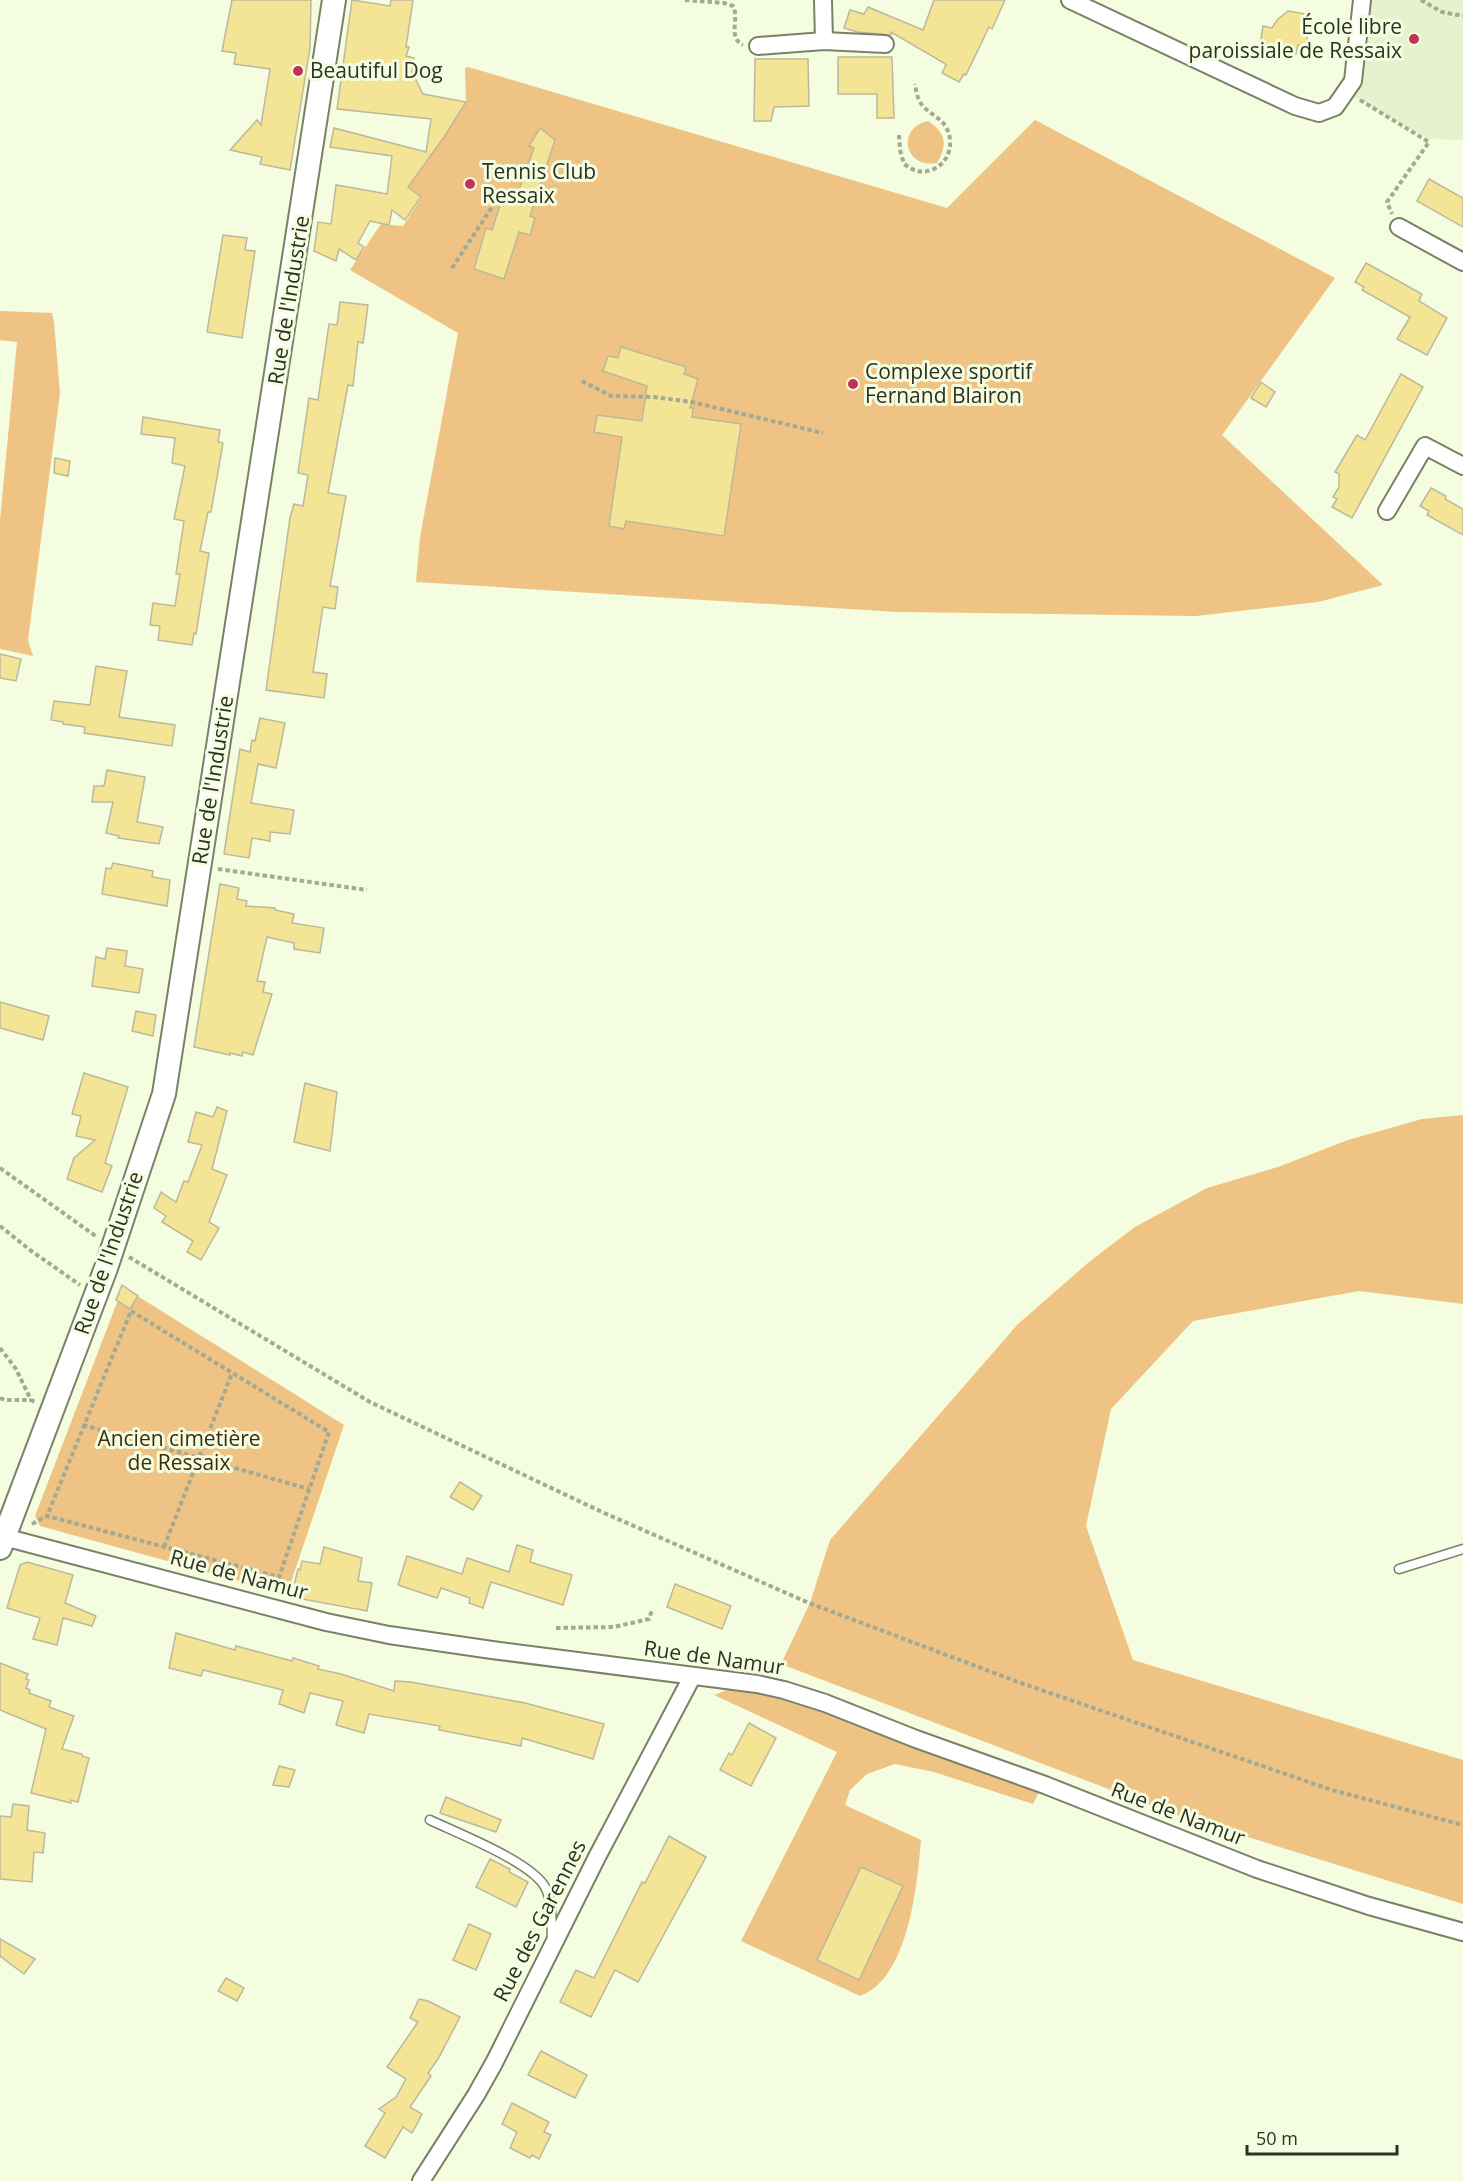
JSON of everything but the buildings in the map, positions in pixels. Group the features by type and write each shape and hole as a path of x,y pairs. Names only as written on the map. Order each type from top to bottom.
{"street":[{"name":"Rue de l'Industrie","path":"2,1542 96,1295 164,1094 334,0"},
{"path":"823,0 825,41"},
{"path":"1070,0 1295,106 1319,113 1335,107 1350,87 1362,0"},
{"path":"758,46 825,41 885,44"},
{"path":"1399,227 1463,262"},
{"path":"1387,511 1425,446 1463,466"},
{"name":"Rue de Namur","path":"2,1542 379,1633 757,1684 784,1690 825,1703 916,1739 1045,1785 1257,1869 1369,1906 1463,1932"},
{"name":"Rue des Garennes","path":"421,2181 476,2095 692,1677"}],"lane":[{"path":"1399,1569 1463,1549"},
{"path":"430,1820 510,1858 538,1877 546,1889 553,1947"}],"path":[{"path":"685,0 724,3 733,6 737,13 734,34 737,42 745,46 758,46"},
{"path":"1421,0 1442,12 1463,16"},
{"path":"899,135 904,164 916,171 927,172 938,167 946,159 950,146 949,133 943,122 928,113 919,100 915,84"},
{"path":"1350,87 1429,142 1387,202 1399,227"},
{"path":"452,268 500,195"},
{"path":"582,381 611,396 654,397 692,402 823,433"},
{"path":"200,866 367,890"},
{"path":"0,1168 113,1247 370,1402 602,1512 810,1603 1018,1682 1332,1790 1463,1824"},
{"path":"0,1226 30,1250 96,1295"},
{"path":"131,1311 232,1373 328,1432 279,1577 47,1516 131,1311"},
{"path":"0,1348 16,1370 32,1400 0,1398"},
{"path":"164,1547 232,1373"},
{"path":"83,1425 309,1489"},
{"path":"556,1628 614,1627 649,1619 652,1610"}],"shaded area":[{"name":"École libre paroissiale de Ressaix","path":"1368,0 1463,0 1463,140 1430,139 1354,97 1360,77"}],"green space":[{"name":"Complexe sportif Fernand Blairon","path":"465,68 947,208 1035,120 1335,278 1222,435 1383,585 1318,602 1196,616 897,612 416,582 420,537 458,333 350,270 381,224 403,226 422,197 409,187 466,102"},
{"path":"928,121 939,130 943,139 943,150 937,163 917,160 908,147 911,131"},
{"path":"0,311 52,313 54,322 60,393 28,640 33,656 0,649 0,520 17,342 0,340"},
{"path":"1463,1115 1463,1304 1359,1291 1193,1321 1111,1409 1086,1526 1133,1660 1463,1760 1463,1904 1174,1814 781,1664 810,1603 830,1540 1018,1324 1089,1262 1135,1227 1207,1188 1278,1167 1348,1140 1422,1119"},
{"name":"Ancien cimetière de Ressaix","path":"123,1287 344,1425 287,1594 40,1526 35,1516"},
{"path":"734,1687 776,1695 1040,1790 1033,1804 934,1772 895,1764 867,1774 850,1790 845,1805 921,1840 913,1904 900,1951 890,1970 877,1986 860,1996 741,1941 837,1752 714,1695"}],"place":[{"name":"École libre paroissiale de Ressaix","path":"1414,39"},
{"name":"Beautiful Dog","path":"298,71"},
{"name":"Tennis Club Ressaix","path":"470,184"},
{"name":"Complexe sportif Fernand Blairon","path":"853,384"}]}
